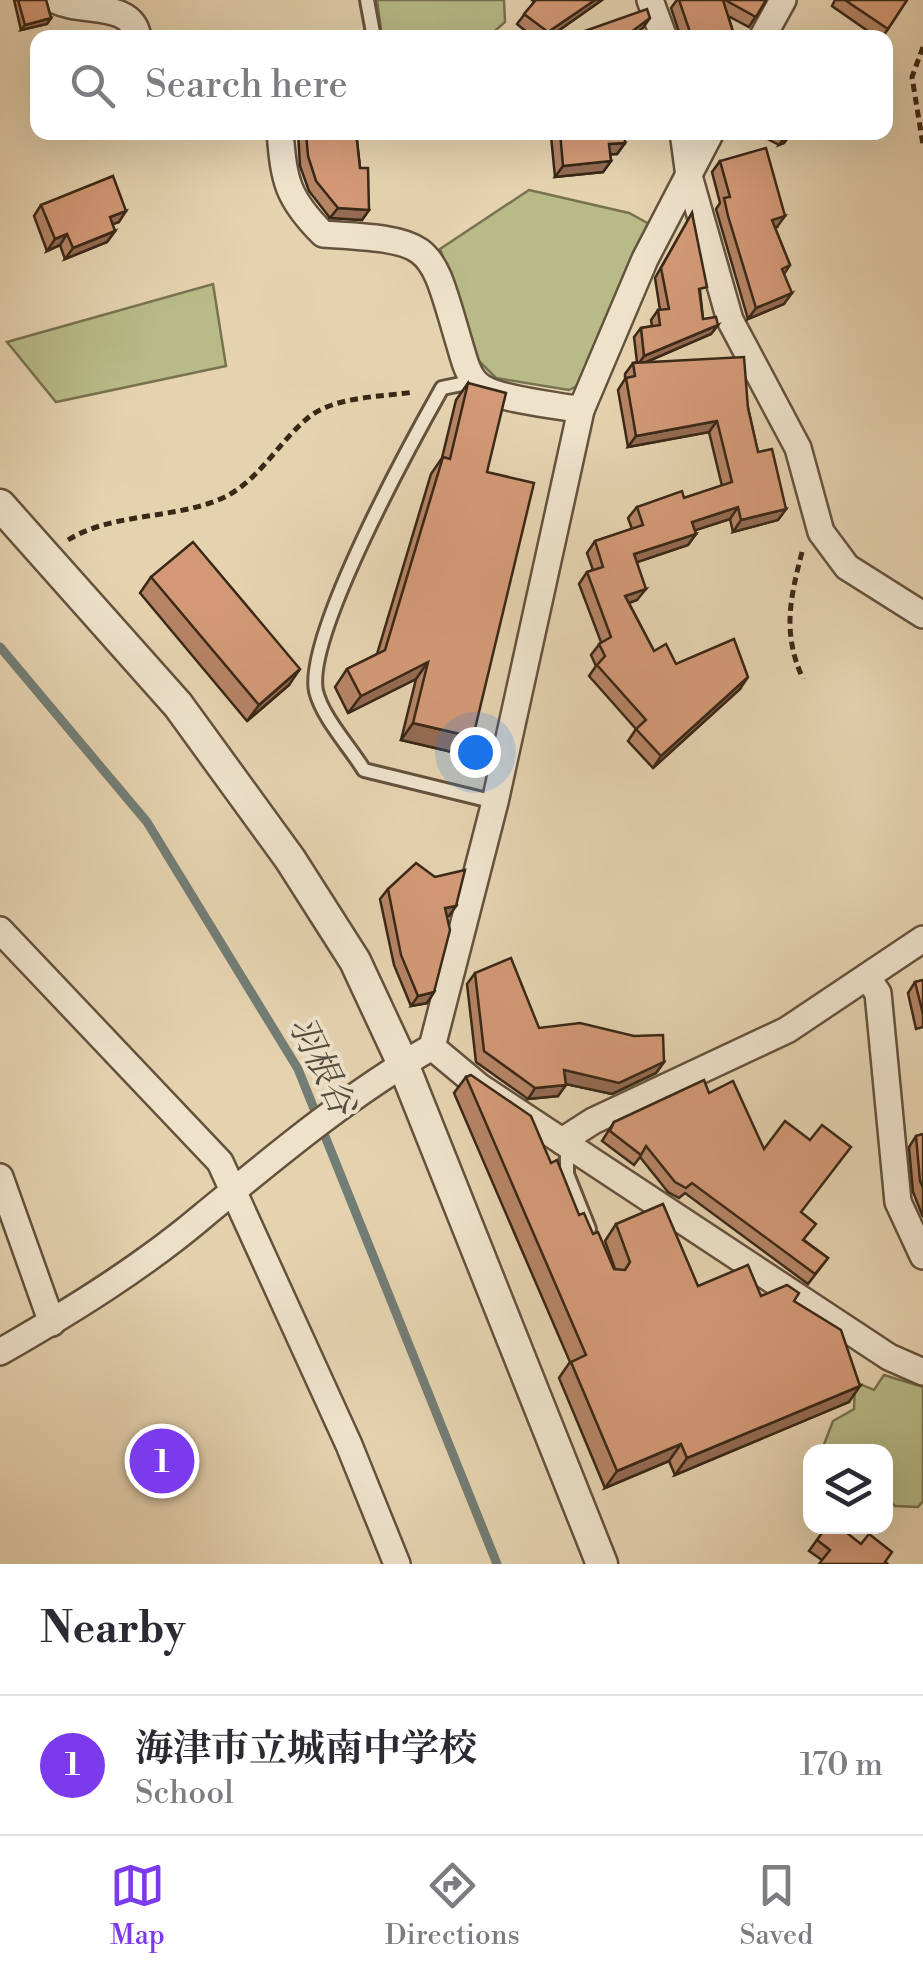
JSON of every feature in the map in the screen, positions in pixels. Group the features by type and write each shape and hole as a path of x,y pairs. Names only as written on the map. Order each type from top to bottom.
{"street":[{"path":"55,0 67,6 113,8 126,14 137,30"},
{"path":"650,0 661,30"},
{"path":"766,30 783,0"},
{"path":"281,140 285,184 302,212 323,234 390,238 434,262 468,372 483,389 581,410"},
{"path":"684,140 689,176 730,320 798,448 821,532 847,567 923,616"},
{"path":"0,1352 52,1322 202,1217 265,1163 432,1047 495,802 581,410 645,259 708,140"},
{"path":"0,505 178,705 290,859 356,962 393,1071 602,1564"},
{"path":"0,930 220,1162 235,1188 397,1564"},
{"path":"565,1143 593,1121 787,1030 923,939"},
{"path":"867,977 878,993 892,1169 913,1215 923,1256"},
{"path":"432,1047 480,1087 889,1356 923,1372"},
{"path":"0,1177 52,1322"}],"lane":[{"path":"367,0 373,30"},
{"path":"476,381 442,388 388,482 314,661 316,694 364,770 495,802"},
{"path":"565,1143 568,1174 595,1243"}],"path":[{"path":"923,47 912,77 923,145"},
{"path":"45,554 76,535 216,502 242,488 312,414 342,402 442,388"},
{"path":"803,679 791,652 787,622 804,544 821,532"}],"green space":[{"path":"377,0 504,0 505,22 496,30 381,30"},
{"path":"529,190 629,213 651,225 579,385 569,390 496,378 479,361 440,249"},
{"path":"213,284 226,366 56,402 7,342"},
{"path":"884,1375 923,1387 923,1501 918,1507 893,1504 893,1444 824,1444 833,1421 854,1409 855,1382 874,1390"}],"building":[{"path":"18,0 46,0 51,18 25,25"},
{"path":"536,0 595,0 551,30 524,14"},
{"path":"679,0 723,0 732,30 689,30"},
{"path":"725,0 766,0 756,17"},
{"path":"845,0 907,0 888,29"},
{"path":"647,9 650,18 634,30 588,30"},
{"path":"307,140 357,140 360,168 368,168 369,210 338,208 316,181"},
{"path":"561,140 625,140 609,144 611,161 563,166"},
{"path":"766,148 785,216 772,220 790,265 782,269 792,293 756,308 728,216 724,198 730,197 720,161"},
{"path":"113,176 126,211 110,217 115,231 73,248 67,234 55,239 41,205"},
{"path":"692,213 707,287 699,289 703,319 716,317 718,325 644,356 641,328 660,325 658,310 669,309 661,268"},
{"path":"744,357 748,408 758,452 772,449 786,509 741,520 738,507 692,522 696,534 634,554 646,589 625,596 654,651 666,644 676,664 734,639 748,677 661,756 636,729 646,720 597,665 605,656 599,644 611,637 587,572 603,567 595,541 643,525 637,507 682,491 684,498 732,482 717,421 636,436 626,378 635,376 633,363"},
{"path":"468,383 506,393 487,472 534,483 473,737 413,723 428,662 361,696 347,669 385,650 443,457 450,459"},
{"path":"193,542 300,669 259,705 151,577"},
{"path":"416,863 435,877 465,870 456,906 445,908 450,930 434,992 418,996 401,955 388,889"},
{"path":"511,958 539,1028 580,1023 634,1036 663,1035 664,1062 619,1083 564,1070 566,1085 535,1088 484,1051 475,973"},
{"path":"923,980 923,1014 915,982"},
{"path":"471,1075 531,1116 551,1163 557,1160 579,1215 584,1213 593,1234 598,1232 614,1269 625,1270 630,1262 616,1224 663,1204 698,1286 748,1265 761,1296 787,1285 799,1293 794,1301 841,1330 860,1386 687,1458 681,1444 617,1471 571,1362 586,1355 466,1077"},
{"path":"704,1080 709,1093 733,1081 764,1149 785,1121 810,1140 822,1125 851,1147 801,1212 816,1224 803,1240 828,1258 815,1274 692,1183 686,1188 675,1182 646,1146 641,1155 610,1131 614,1122"},
{"path":"923,1134 923,1188 916,1136"},
{"path":"821,1534 848,1534 861,1544 869,1534 892,1552 887,1564 819,1564 830,1550 817,1540"}],"waterway":[{"name":"羽根谷","path":"0,647 147,822 298,1069 497,1564"}],"place":[{"name":"海津市立城南中学校","path":"162,1461"}]}
